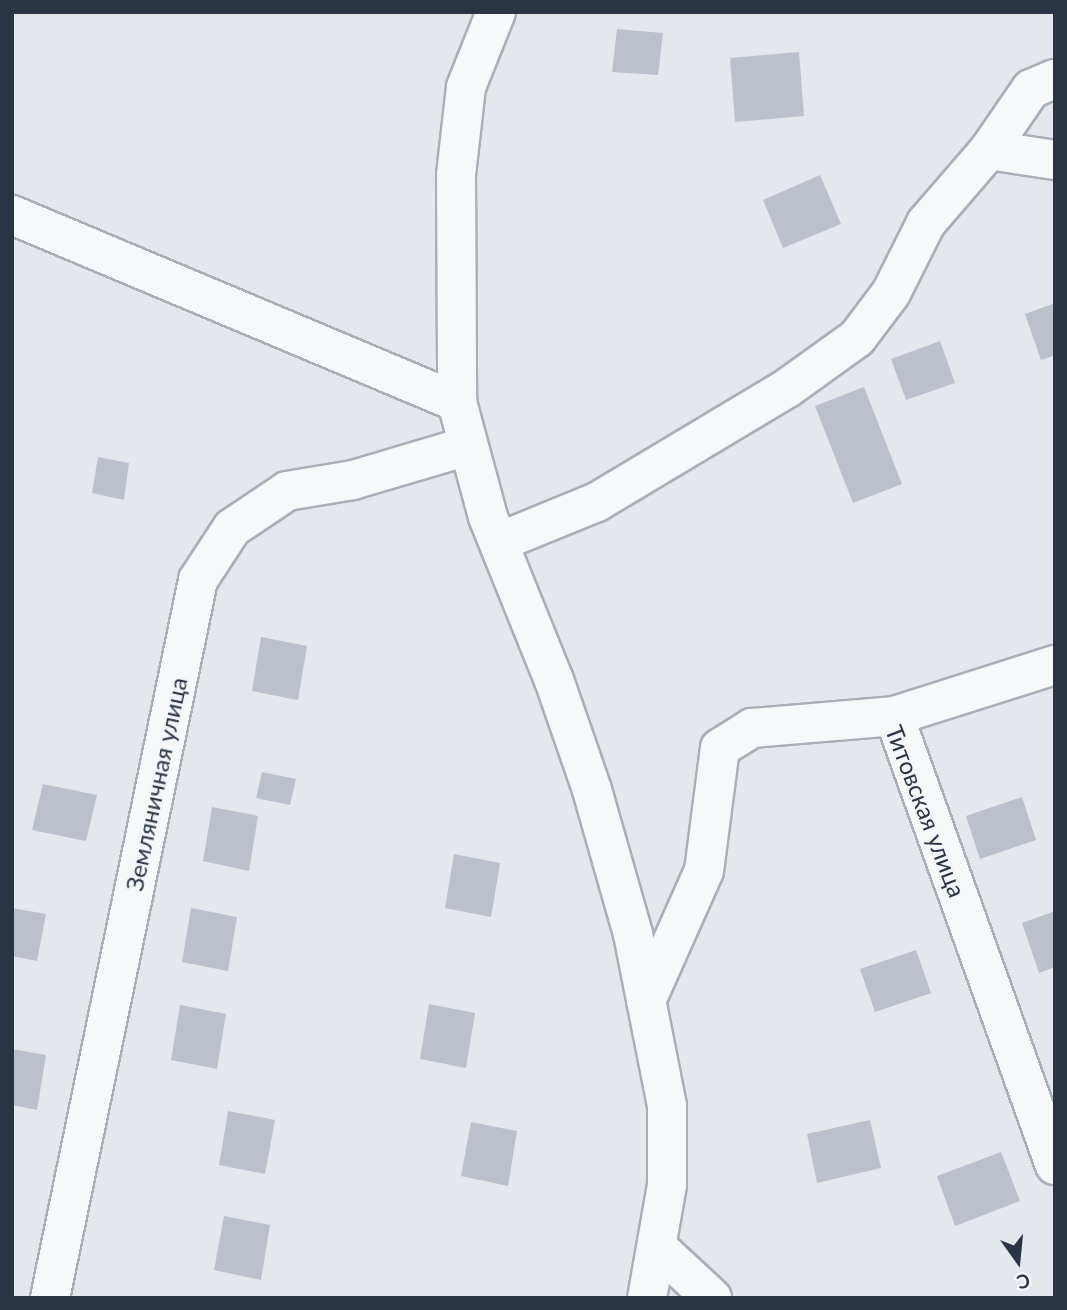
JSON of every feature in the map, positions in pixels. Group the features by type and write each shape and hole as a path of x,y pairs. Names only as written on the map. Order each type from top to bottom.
{"street":[{"path":"496,12 466,87 458,162 453,288 457,402 468,446 499,542 592,790 633,934 667,1107 667,1185 647,1298"},
{"path":"499,542 597,502 786,389 857,338 891,293 926,223 989,150 1031,89 1055,79"},
{"path":"989,150 1055,160"},
{"path":"12,215 457,402"},
{"name":"Земляничная улица","path":"50,1298 198,580 232,528 287,491 353,480 468,446"},
{"path":"894,716 1055,664"},
{"name":"Титовская улица","path":"646,1001 704,871 720,748 752,728 894,716 1055,1165"},
{"path":"657,1247 712,1298"}],"building":[{"path":"617,29 663,33 658,75 612,72"},
{"path":"799,52 804,116 735,122 730,58"},
{"path":"820,175 841,224 783,248 763,200"},
{"path":"1055,303 1055,355 1041,360 1025,314"},
{"path":"940,341 955,383 906,400 891,359"},
{"path":"864,387 902,484 853,503 815,406"},
{"path":"98,457 129,463 124,500 92,493"},
{"path":"261,637 307,646 298,700 252,691"},
{"path":"262,772 296,779 290,805 256,798"},
{"path":"43,784 97,795 86,841 32,830"},
{"path":"1022,797 1036,840 980,859 966,816"},
{"path":"212,807 258,816 249,871 203,861"},
{"path":"454,854 500,863 491,917 445,908"},
{"path":"12,908 46,914 37,961 12,956"},
{"path":"191,908 237,917 228,971 182,962"},
{"path":"1055,911 1055,967 1039,973 1022,923"},
{"path":"916,950 931,993 875,1012 860,969"},
{"path":"429,1004 475,1013 466,1068 420,1059"},
{"path":"180,1005 226,1014 217,1069 171,1060"},
{"path":"12,1049 46,1055 37,1110 12,1105"},
{"path":"228,1111 275,1120 265,1174 219,1165"},
{"path":"870,1120 881,1168 817,1183 807,1134"},
{"path":"471,1122 517,1131 508,1186 461,1176"},
{"path":"1001,1152 1020,1201 955,1226 937,1176"},
{"path":"224,1216 270,1225 261,1280 214,1270"}]}
